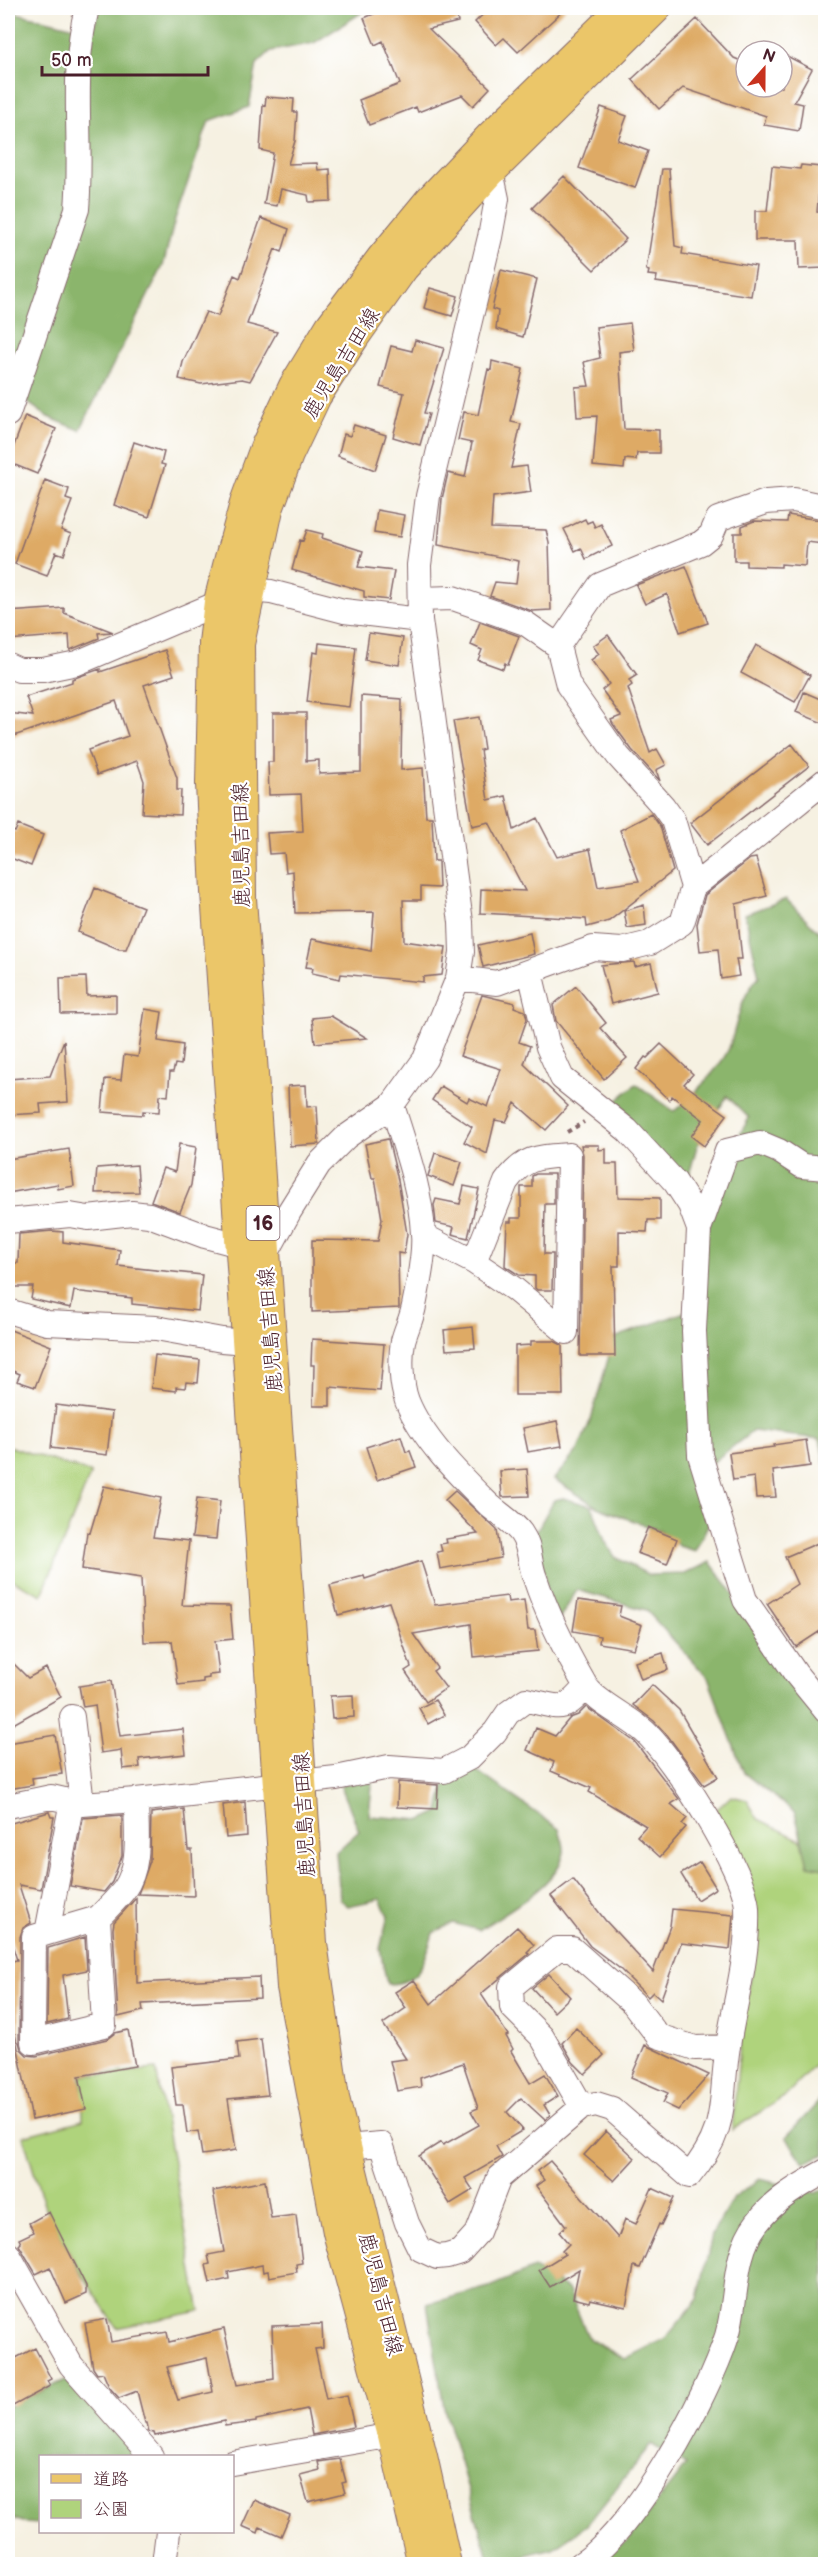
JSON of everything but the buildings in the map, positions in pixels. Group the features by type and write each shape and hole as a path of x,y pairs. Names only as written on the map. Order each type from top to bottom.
{"main road":[{"name":"鹿児島吉田線","path":"423,2565 393,2435 338,2232 292,1987 289,1783 252,1250 216,892 211,784 214,643 219,602 246,500 265,448 294,386 330,327 382,258 430,200 490,137 623,8"},
{"name":"鹿児島吉田線","path":"446,2565 422,2456 334,2098 289,1783 246,1342 252,1250 241,898 239,644 268,509 288,455 316,396 354,337 403,268 491,171 656,8"}],"street":[{"path":"8,414 77,210 79,185 78,55 87,8"},
{"path":"8,1221 70,1215 88,1218 132,1213 149,1215 205,1236 252,1250 289,1212 319,1164 346,1137 392,1105 425,1059 458,978 462,952 461,922 420,610 419,565 428,496 497,200 491,171"},
{"path":"558,646 600,585 701,543 711,535 718,519 766,502 794,500 825,507"},
{"path":"8,665 19,670 42,670 77,663 249,590 271,592 344,611 420,610 453,598 525,623 558,646 568,685 618,756 673,820 693,888"},
{"path":"458,978 497,984 593,948 622,950 650,943 682,923 693,888 825,780"},
{"path":"530,972 548,1047 562,1078 579,1094 627,1130 675,1182 690,1206 699,1229"},
{"path":"345,2147 381,2144 407,2223 420,2249 437,2257 460,2252 478,2232 498,2178 582,2107 596,2104 612,2109 689,2176 705,2157 717,2134 722,2111 728,2047 745,1959 747,1904 708,1817 669,1761 645,1732 585,1686 533,1575 529,1547 520,1532 490,1505 424,1433 406,1398 402,1367 403,1341 414,1308 424,1236 415,1179 392,1105"},
{"path":"825,1168 802,1166 760,1143 727,1151 699,1229 694,1331 700,1455 745,1600 825,1712"},
{"path":"424,1236 474,1262 514,1289 566,1332 569,1155 537,1157 520,1165 513,1172 506,1182 474,1262"},
{"path":"8,1311 47,1323 156,1328 215,1339 246,1342"},
{"path":"8,1806 51,1797 77,1802 136,1800 336,1778 389,1767 444,1771 469,1758 495,1732 508,1713 526,1700 561,1707 572,1704 585,1686"},
{"path":"47,1933 77,1802 72,1717"},
{"path":"98,1918 104,2025 33,2042 34,1937 98,1918 125,1888 136,1858 136,1800"},
{"path":"582,2107 542,2037 512,2007 511,1987 557,1948 572,1949 633,2003 658,2036 695,2048 728,2047"},
{"path":"581,2565 607,2543 640,2501 699,2404 727,2336 740,2261 747,2240 756,2224 791,2190 825,2171"},
{"path":"8,2254 71,2365 149,2455"},
{"path":"234,2463 393,2435"},
{"path":"164,2565 168,2533"}],"green space":[{"path":"8,8 16,13 92,31 100,8 369,8 314,43 271,51 257,64 249,107 209,121 175,219 163,266 80,430 48,417 8,388"},
{"path":"786,899 821,934 825,934 825,1465 820,1439 753,1431 708,1466 709,1523 695,1551 679,1546 660,1531 597,1507 554,1479 578,1450 591,1419 614,1338 693,1309 711,1186 749,1118 727,1096 697,1146 683,1197 607,1109 636,1084 674,1111 712,1073 729,1048 743,1002 759,976 745,914"},
{"path":"8,1446 91,1473 42,1595 8,1578"},
{"path":"563,1498 592,1506 605,1541 615,1557 649,1575 685,1574 710,1562 825,1715 825,1868 808,1865 795,1813 744,1773 708,1678 646,1610 577,1590 559,1620 548,1596 536,1532 554,1500"},
{"path":"470,1766 559,1829 564,1849 560,1864 552,1876 529,1897 479,1930 453,1923 433,1933 420,1969 407,1980 387,1984 380,1949 388,1916 380,1899 348,1906 340,1899 336,1852 359,1831 341,1786 373,1774 369,1816 422,1820 439,1812 445,1782"},
{"path":"731,1796 747,1800 758,1819 811,1845 825,1860 825,2055 784,2097 732,2130 743,2014 755,1959 712,1814"},
{"path":"156,2069 200,2311 117,2328 79,2270 44,2205 23,2136 83,2120 81,2076"},
{"path":"825,2095 825,2154 804,2163 786,2137"},
{"path":"760,2179 816,2193 825,2188 825,2564 594,2564 627,2541 686,2465 651,2444 587,2525 553,2548 490,2564 444,2408 427,2304 489,2287 534,2268 568,2289 589,2339 625,2359 666,2338 698,2299 712,2235 733,2198"},
{"path":"72,2377 138,2455 39,2455 39,2524 25,2523 8,2517 8,2403 10,2406"}]}
